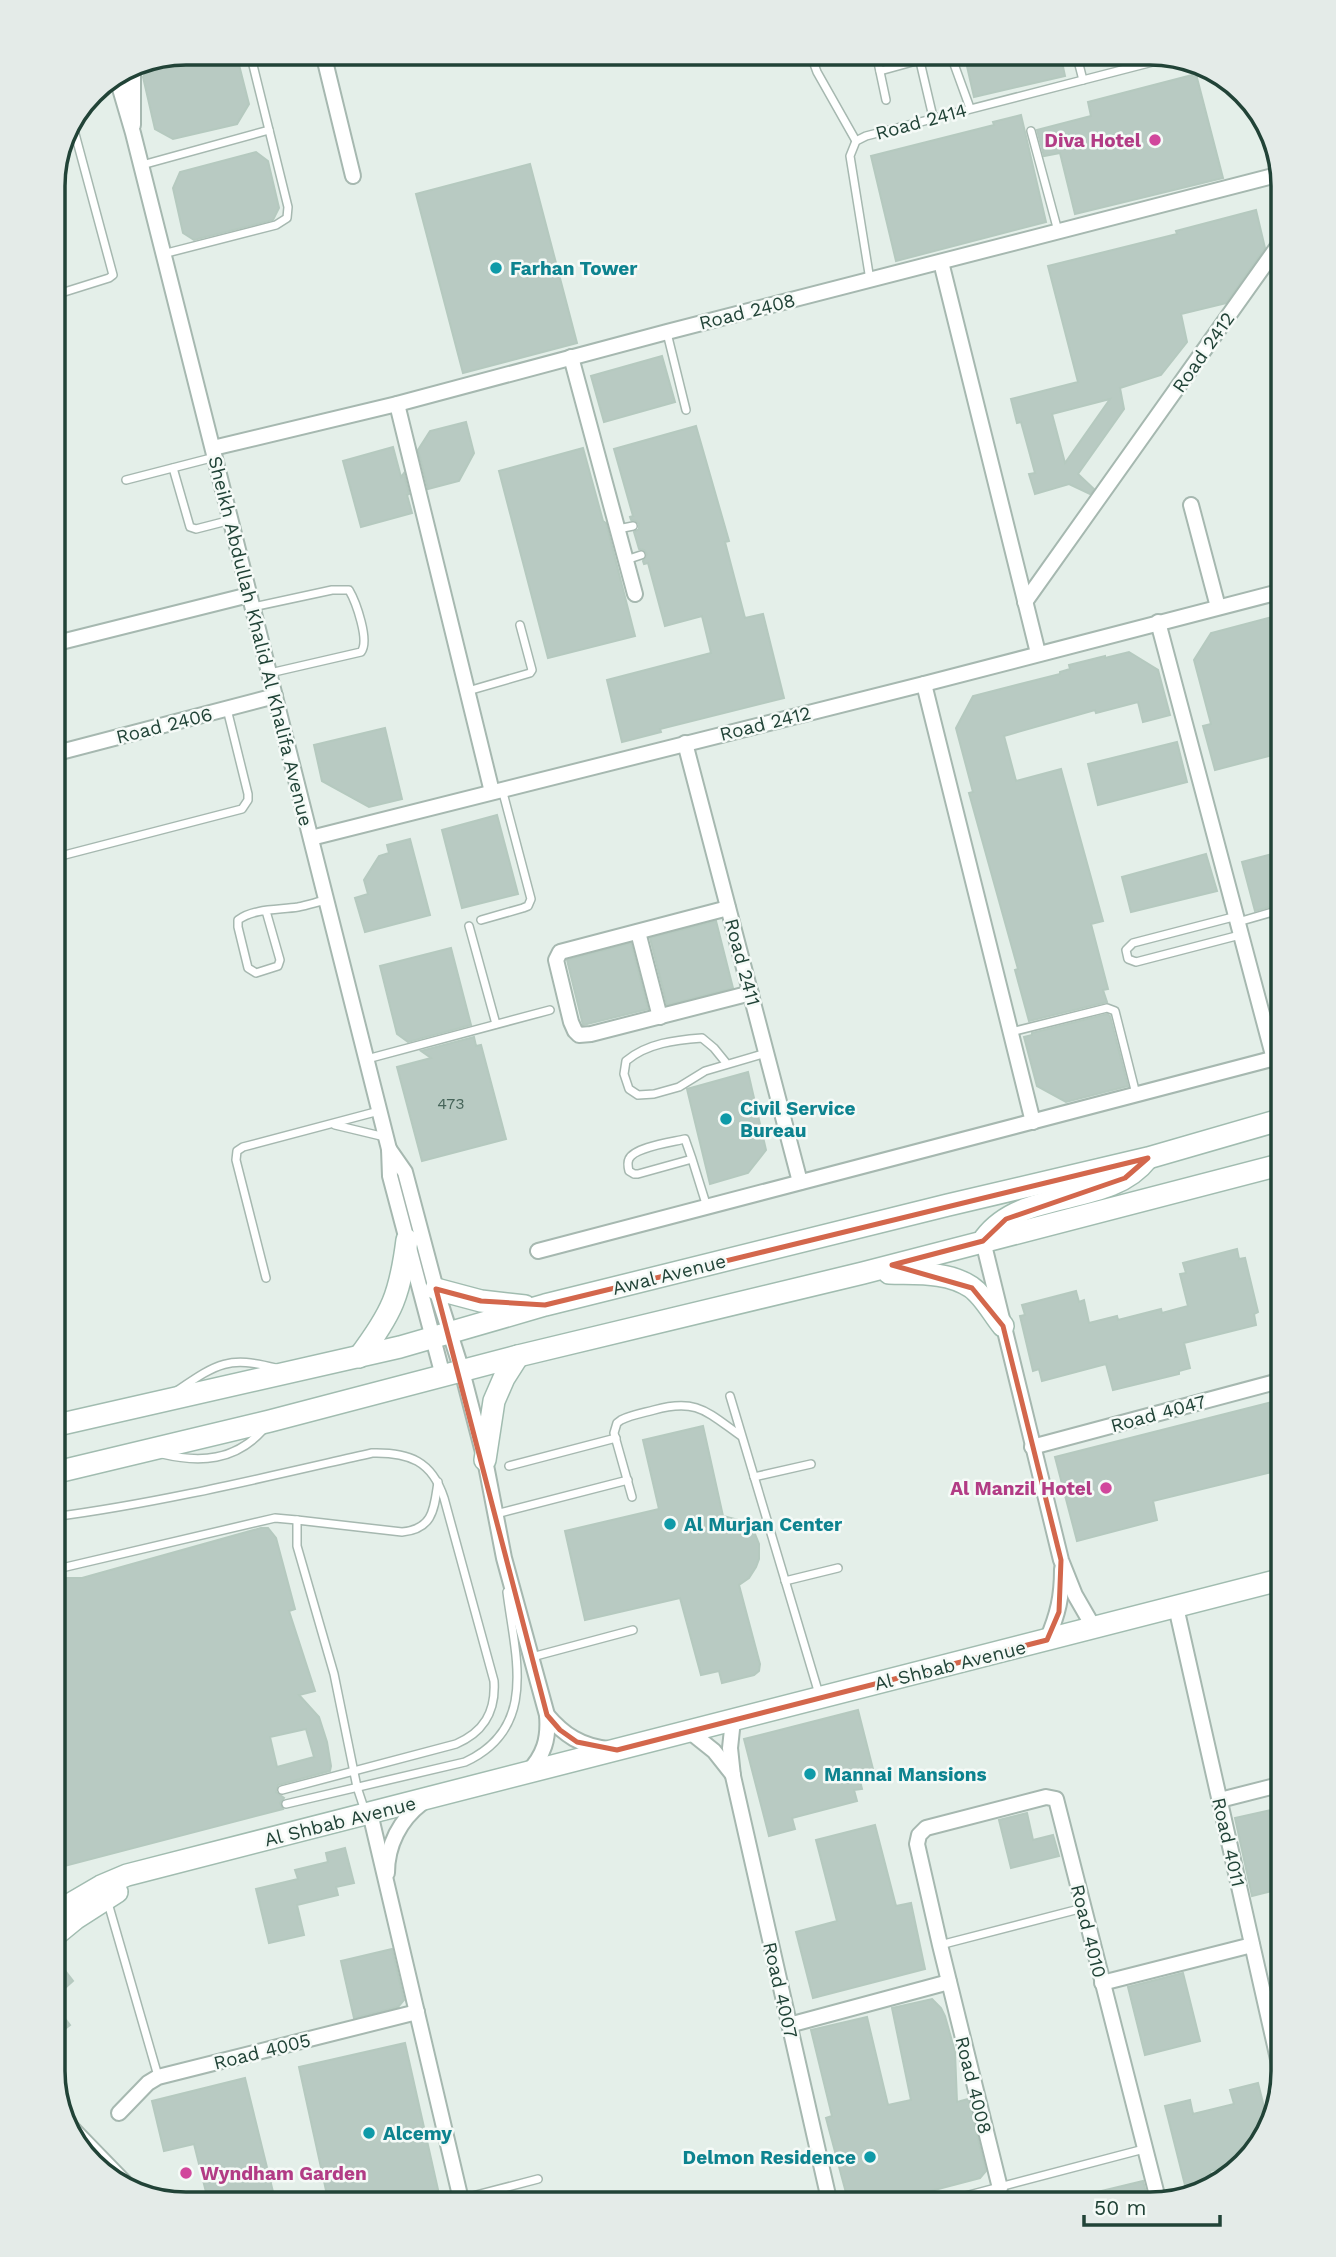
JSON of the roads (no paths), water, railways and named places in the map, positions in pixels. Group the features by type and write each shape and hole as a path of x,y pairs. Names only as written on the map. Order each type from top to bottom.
{"main road":[{"name":"Awal Avenue","path":"65,1423 359,1357 442,1336 545,1305 958,1202 1148,1158 1271,1122"},
{"path":"983,1241 992,1229 1006,1219 1041,1204 1125,1178 1140,1168 1148,1158"},
{"path":"65,1467 270,1421 518,1356 863,1273 1271,1167"},
{"path":"359,1357 382,1325 397,1295 407,1240"},
{"path":"863,1273 932,1274 955,1279 972,1288 1003,1326"},
{"path":"436,1289 481,1301 545,1305"},
{"path":"485,1460 494,1401 518,1356"},
{"name":"Al Shbab Avenue","path":"65,1907 127,1875 1271,1582"},
{"name":"Al Shbab Avenue","path":"65,1928 152,1869"}],"street":[{"path":"326,65 353,176"},
{"name":"Sheikh Abdullah Khalid Al Khalifa Avenue","path":"133,77 133,133"},
{"name":"Sheikh Abdullah Khalid Al Khalifa Avenue","path":"119,85 388,1143 390,1176 407,1240 442,1336 452,1374"},
{"name":"Road 2408","path":"214,452 1270,177"},
{"name":"Road 2412","path":"1025,603 1271,256"},
{"path":"941,262 1038,653"},
{"path":"571,358 635,594"},
{"path":"397,404 468,691 497,790"},
{"path":"1191,505 1218,607"},
{"name":"Road 2412","path":"311,838 924,684 1271,593"},
{"path":"65,641 251,601"},
{"path":"1158,622 1238,924 1271,1035"},
{"path":"924,684 1033,1122"},
{"name":"Road 2406","path":"65,751 275,696"},
{"name":"Road 2411","path":"685,743 800,1182"},
{"path":"728,908 561,952 556,960 571,1022 579,1035 591,1034 751,993"},
{"path":"638,932 660,1017"},
{"path":"538,1251 1271,1060"},
{"name":"Sheikh Abdullah Khalid Al Khalifa Avenue","path":"388,1143 405,1172 436,1289 442,1336"},
{"path":"983,1241 1061,1560 1075,1595 1094,1628"},
{"path":"452,1374 485,1460 504,1558 547,1715 545,1747 538,1761 527,1773"},
{"name":"Road 4047","path":"1032,1447 1271,1383"},
{"path":"1047,1640 1059,1612 1062,1591 1061,1560"},
{"name":"Road 4011","path":"1176,1607 1271,2029"},
{"name":"Al Shbab Avenue","path":"547,1715 560,1730 577,1741 596,1748 617,1750"},
{"name":"Road 4007","path":"733,1720 730,1748 733,1776 827,2192"},
{"name":"Road 4007","path":"689,1731 714,1751 733,1776"},
{"path":"1220,1800 1271,1787"},
{"name":"Road 4010","path":"919,1835 926,1828 1046,1797 1056,1799 1156,2192"},
{"path":"387,1888 390,1847 411,1811 428,1798"},
{"path":"368,1814 459,2192"},
{"name":"Road 4008","path":"919,1835 917,1843 940,1945 1000,2188"},
{"path":"1102,1983 1252,1945"},
{"path":"789,2025 949,1982"},
{"name":"Road 4005","path":"119,2113 148,2082 158,2077 417,2012"}],"lane":[{"path":"163,254 276,225 287,218 288,206 253,65"},
{"path":"814,65 856,141"},
{"path":"879,65 886,100"},
{"path":"880,71 897,65"},
{"path":"921,65 933,117"},
{"path":"953,65 970,108"},
{"path":"1079,65 1083,79"},
{"name":"Road 2414","path":"870,280 850,156 856,141 933,117 1140,65"},
{"path":"141,165 269,130"},
{"path":"1031,131 1058,231"},
{"path":"65,292 113,275 76,136"},
{"path":"667,332 686,410"},
{"path":"126,480 173,468 214,452"},
{"path":"173,468 190,527 196,529 231,520"},
{"path":"618,529 633,526"},
{"path":"626,559 641,555"},
{"path":"251,601 349,590 365,638 365,647 361,652 269,673"},
{"path":"468,691 530,673 532,670 520,625"},
{"path":"65,855 242,808 248,800 248,794 227,709"},
{"path":"481,920 528,906 531,899 497,790"},
{"path":"266,911 281,960 278,967 256,972 248,968 237,923 241,917 266,911 300,906 326,899"},
{"path":"1238,924 1133,943 1126,950 1128,959 1136,962 1271,913"},
{"path":"469,926 496,1024"},
{"path":"1011,1032 1107,1007 1115,1011 1137,1095"},
{"path":"367,1059 550,1010"},
{"path":"727,1064 702,1038 636,1052 626,1061 624,1074 629,1089 638,1095 654,1094 680,1087 705,1071 766,1053"},
{"path":"266,1278 236,1155 243,1147 380,1111"},
{"path":"331,1124 388,1143"},
{"path":"692,1159 638,1174 629,1171 628,1164 631,1156 639,1150 687,1140 706,1207"},
{"path":"730,1396 820,1698"},
{"path":"632,1497 616,1438 615,1428 621,1420 682,1404 705,1411 741,1437"},
{"path":"509,1466 616,1438"},
{"path":"65,1515 190,1494 372,1453 389,1453 412,1459 438,1481 494,1681 493,1708 487,1720 479,1731 456,1744 282,1790"},
{"path":"754,1477 811,1464"},
{"path":"495,1514 628,1480"},
{"path":"65,1567 275,1518 412,1531 421,1527 433,1512 438,1481"},
{"path":"297,1520 297,1546 334,1674 357,1787 368,1814"},
{"path":"286,1804 465,1762 488,1749 505,1730 517,1693 504,1558"},
{"path":"785,1581 838,1568"},
{"path":"532,1657 633,1630"},
{"path":"107,1898 158,2077"},
{"path":"940,1945 1083,1908"},
{"path":"985,2192 1144,2149"},
{"path":"494,2192 538,2179"}],"place":[{"name":"Diva Hotel","path":"1155,140"},
{"name":"Farhan Tower","path":"496,268"},
{"name":"Civil Service Bureau","path":"726,1119"},
{"name":"Al Manzil Hotel","path":"1106,1488"},
{"name":"Al Murjan Center","path":"670,1524"},
{"name":"Mannai Mansions","path":"810,1774"},
{"name":"Alcemy","path":"369,2133"},
{"name":"Delmon Residence","path":"870,2157"},
{"name":"Wyndham Garden","path":"186,2173"}]}
